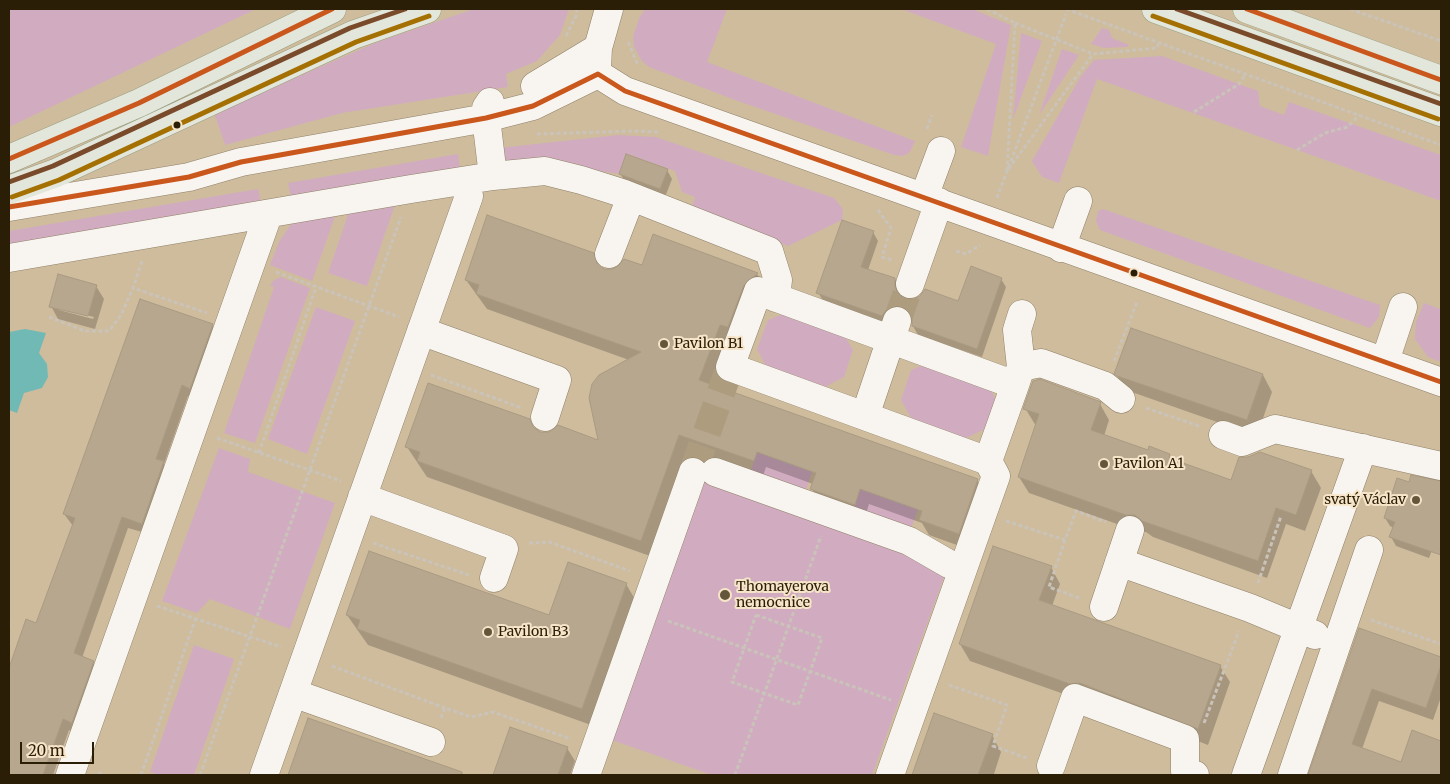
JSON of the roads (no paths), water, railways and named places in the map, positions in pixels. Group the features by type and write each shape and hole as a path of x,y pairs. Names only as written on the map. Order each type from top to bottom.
{"main road":[{"path":"9,159 139,103 332,9"},
{"path":"9,190 56,174 353,35 427,9"},
{"path":"1156,9 1441,112"},
{"path":"1247,9 1441,80"}],"street":[{"path":"9,207 189,177 241,162 486,118 533,106 598,61 609,9"},
{"path":"598,61 625,91 1441,382"},
{"path":"486,118 493,176"},
{"path":"904,273 932,200 941,150"},
{"path":"9,258 152,235 411,189 493,176 545,171 581,180 631,197 768,251 778,280 776,298"},
{"path":"264,775 349,535 356,490 408,367 469,196 466,181"},
{"path":"609,254 631,197"},
{"path":"1061,248 1078,201"},
{"path":"70,775 268,215"},
{"path":"890,775 996,476 988,461 730,367 758,291 776,298 894,330 1018,376 1041,363 1113,392"},
{"path":"1385,361 1403,308"},
{"path":"988,461 1018,376 1017,330 1022,314"},
{"path":"865,416 894,330"},
{"path":"421,331 557,380 545,417"},
{"path":"1223,435 1242,442 1275,429 1441,466"},
{"path":"1246,775 1363,448"},
{"path":"596,773 646,608 704,472 829,512 909,541 949,564 963,569"},
{"path":"356,490 504,549 494,578"},
{"path":"1104,607 1130,530"},
{"path":"1292,775 1370,550"},
{"path":"1119,562 1299,626 1336,645"},
{"path":"293,693 431,742"},
{"path":"1051,766 1075,698 1185,739 1185,772 1195,775"}],"water":[{"path":"25,329 46,333 39,353 47,364 48,377 42,388 24,393 17,413 9,410 9,332"}],"tunnel":[{"path":"897,321 910,284"},
{"path":"693,472 730,367"}],"place":[{"name":"Pavilon B1","path":"664,344"},
{"name":"Pavilon A1","path":"1104,464"},
{"name":"svatý Václav","path":"1416,500"},
{"name":"Thomayerova nemocnice","path":"725,595"},
{"name":"Pavilon B3","path":"488,632"}]}
